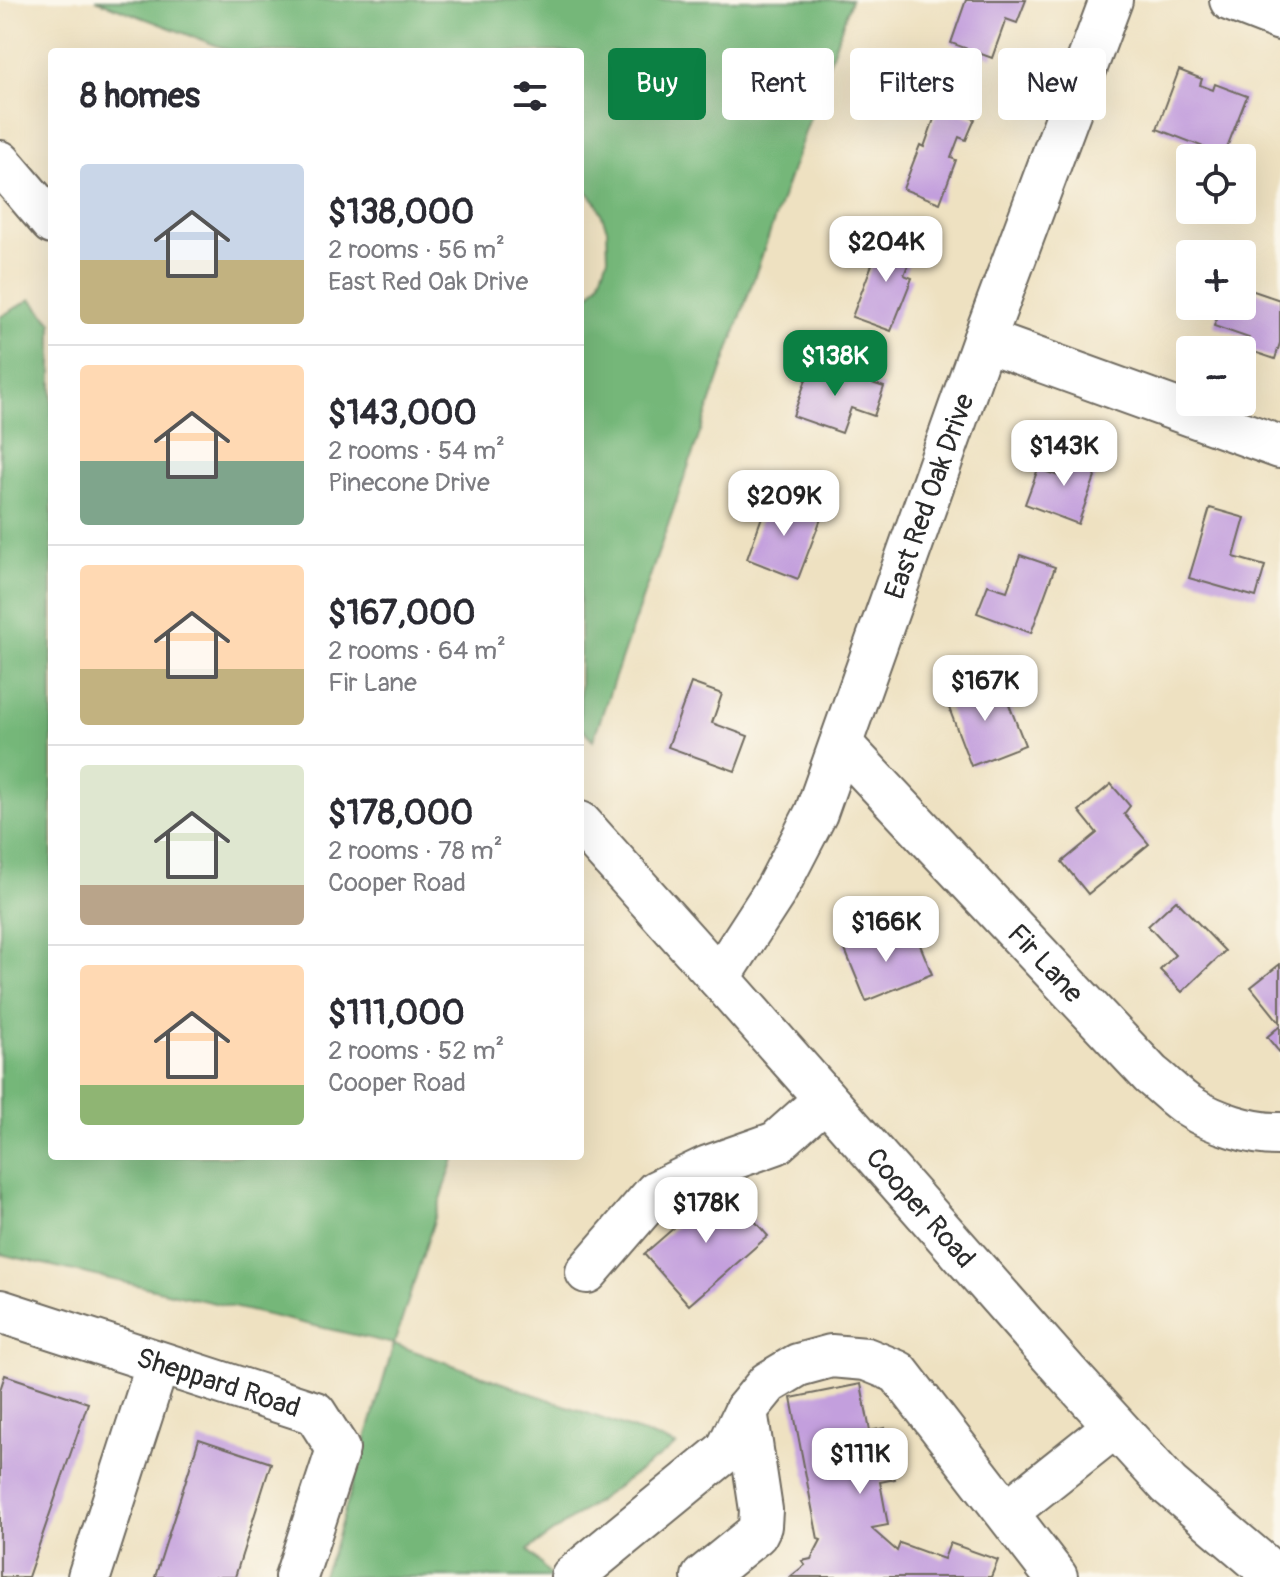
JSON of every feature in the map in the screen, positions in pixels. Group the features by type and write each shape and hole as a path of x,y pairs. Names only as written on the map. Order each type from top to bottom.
{"street":[{"name":"East Red Oak Drive","path":"719,978 783,877 816,813 984,340 1111,0"},
{"path":"1231,0 1280,19"},
{"path":"0,162 48,218"},
{"path":"984,340 1280,447"},
{"name":"Fir Lane","path":"841,744 1151,1075 1190,1107 1232,1126 1280,1134"},
{"name":"Cooper Road","path":"584,827 1169,1485 1277,1577"},
{"path":"587,1272 656,1192 708,1167 776,1143 825,1099"},
{"name":"Sheppard Road","path":"0,1311 315,1413 338,1449 296,1577"},
{"path":"572,1577 727,1450 746,1410 768,1383 798,1365 831,1356 866,1359 898,1372 1056,1577"},
{"path":"89,1577 158,1363"},
{"path":"703,1577 750,1539 760,1526 761,1510 746,1410"},
{"path":"1007,1512 1115,1426"}],"green space":[{"path":"96,0 851,0 834,49 722,48 722,120 809,120 593,740 584,730 584,301 599,283 608,257 607,229 597,203 584,188 584,48 223,48"},
{"path":"31,299 48,318 48,1160 454,1160 394,1344 0,1254 0,317"},
{"path":"394,1344 676,1445 528,1550 552,1577 322,1577 334,1547"}],"building":[{"path":"966,0 1026,0 1017,23 1006,19 992,58 982,54 982,48 965,48 951,43"},
{"path":"1179,70 1202,79 1200,85 1213,90 1215,84 1247,96 1228,144 1196,144 1157,129"},
{"path":"934,120 975,120 966,140 959,137 951,158 956,160 940,203 903,189 920,145 924,147"},
{"path":"884,233 916,245 904,275 912,278 891,331 852,317"},
{"path":"1256,292 1280,300 1280,343 1275,359 1256,353 1256,336 1243,336 1214,326 1216,320 1256,320"},
{"path":"812,363 884,387 874,416 851,408 842,433 793,416"},
{"path":"1068,452 1100,463 1078,524 1025,504 1038,469 1059,476"},
{"path":"769,497 822,516 798,579 747,559"},
{"path":"1210,508 1245,518 1234,557 1265,566 1256,597 1189,578"},
{"path":"1020,555 1055,567 1031,633 977,613 988,585 1007,591"},
{"path":"999,679 1025,745 971,766 946,700"},
{"path":"691,683 722,694 712,723 748,736 735,771 668,747"},
{"path":"1111,784 1130,806 1124,814 1149,844 1088,894 1062,862 1097,833 1079,811"},
{"path":"1176,900 1225,951 1182,992 1160,970 1175,955 1148,926"},
{"path":"877,931 883,948 916,935 932,974 866,1001 843,945"},
{"path":"1280,964 1280,1023 1251,987"},
{"path":"1280,1026 1280,1053 1267,1037"},
{"path":"723,1185 768,1236 689,1305 644,1254"},
{"path":"5,1375 88,1403 28,1577 0,1577 0,1390"},
{"path":"861,1384 870,1431 885,1428 895,1479 880,1482 888,1525 873,1530 897,1551 900,1543 944,1559 950,1543 998,1560 991,1577 790,1577 805,1565 802,1561 811,1559 821,1540 818,1539 791,1398"},
{"path":"199,1439 271,1463 235,1577 155,1577"}]}
